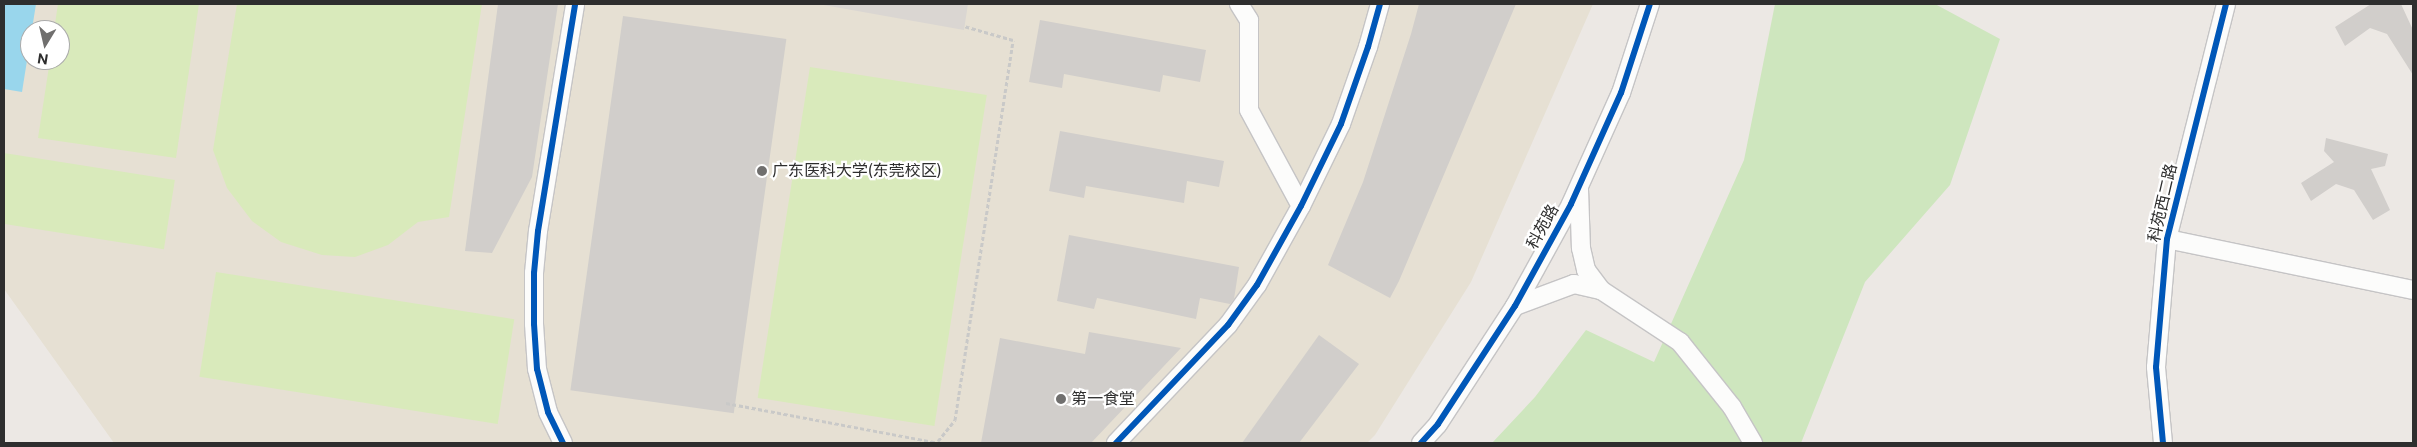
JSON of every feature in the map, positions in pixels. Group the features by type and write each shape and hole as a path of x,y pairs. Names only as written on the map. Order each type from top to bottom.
{"street":[{"path":"563,443 548,412 537,370 534,324 534,273 538,231 575,4"},
{"path":"1239,4 1250,20 1249,110 1301,206"},
{"path":"1116,443 1228,325 1257,286 1301,206 1341,124 1368,47 1380,4"},
{"name":"科苑路","path":"1421,443 1438,424 1515,306 1579,186 1621,93 1650,4"},
{"name":"科苑西二路","path":"2163,443 2156,368 2167,239 2226,4"},
{"path":"1579,186 1581,248 1586,270 1601,290 1680,342 1732,408 1754,443"},
{"path":"2167,239 2413,290"},
{"path":"1515,306 1574,284 1601,290"}],"path":[{"path":"726,403 939,442 955,420 1013,40 964,26"}],"shaded area":[{"name":"广东医科大学(东莞校区)","path":"4,4 1593,4 1471,282 1375,435 1367,443 114,443 4,289"},
{"path":"818,4 968,4 964,30"}],"green space":[{"path":"58,4 199,4 176,158 38,138 48,70 70,70 70,20 56,20"},
{"path":"237,4 482,4 449,217 418,222 388,245 355,257 322,255 281,242 252,221 227,188 213,150"},
{"path":"1775,4 1935,4 2000,39 1950,185 1865,282 1801,443 1492,443 1535,397 1586,330 1654,362 1744,160"},
{"path":"810,67 987,95 934,426 758,398"},
{"path":"4,153 175,180 164,249 4,224"},
{"path":"216,272 514,319 498,424 199,377"}],"water":[{"path":"4,4 36,4 33,20 20,20 20,70 26,70 22,92 4,89"}],"building":[{"path":"498,4 558,4 532,177 492,253 465,251"},
{"path":"1419,4 1516,4 1399,281 1390,298 1328,265 1363,182"},
{"path":"2371,4 2401,4 2413,30 2413,75 2387,34 2370,28 2345,46 2335,27"},
{"path":"623,16 786,39 734,413 570,390"},
{"path":"1040,20 1206,50 1200,82 1163,75 1160,92 1064,74 1062,88 1029,82"},
{"path":"1060,131 1224,161 1219,187 1187,181 1184,203 1086,186 1084,198 1049,191"},
{"path":"2326,138 2388,154 2385,166 2371,169 2390,210 2373,220 2354,190 2336,184 2311,201 2301,183 2334,162 2324,151"},
{"path":"1069,235 1239,267 1234,299 1230,304 1200,298 1196,319 1097,298 1094,309 1057,301"},
{"name":"第一食堂","path":"1089,332 1181,348 1091,443 981,443 1000,338 1085,354"},
{"path":"1319,335 1359,364 1299,443 1242,443"}],"cycle path":[{"path":"563,443 548,412 537,369 534,324 534,273 538,231 575,4"},
{"path":"1116,443 1228,325 1257,285 1301,206 1341,124 1368,47 1380,4"},
{"path":"1421,443 1438,424 1515,306 1571,204 1621,93 1650,4"},
{"path":"2163,443 2156,367 2167,239 2226,4"}],"place":[{"name":"广东医科大学(东莞校区)","path":"762,171"},
{"name":"第一食堂","path":"1061,399"}]}
